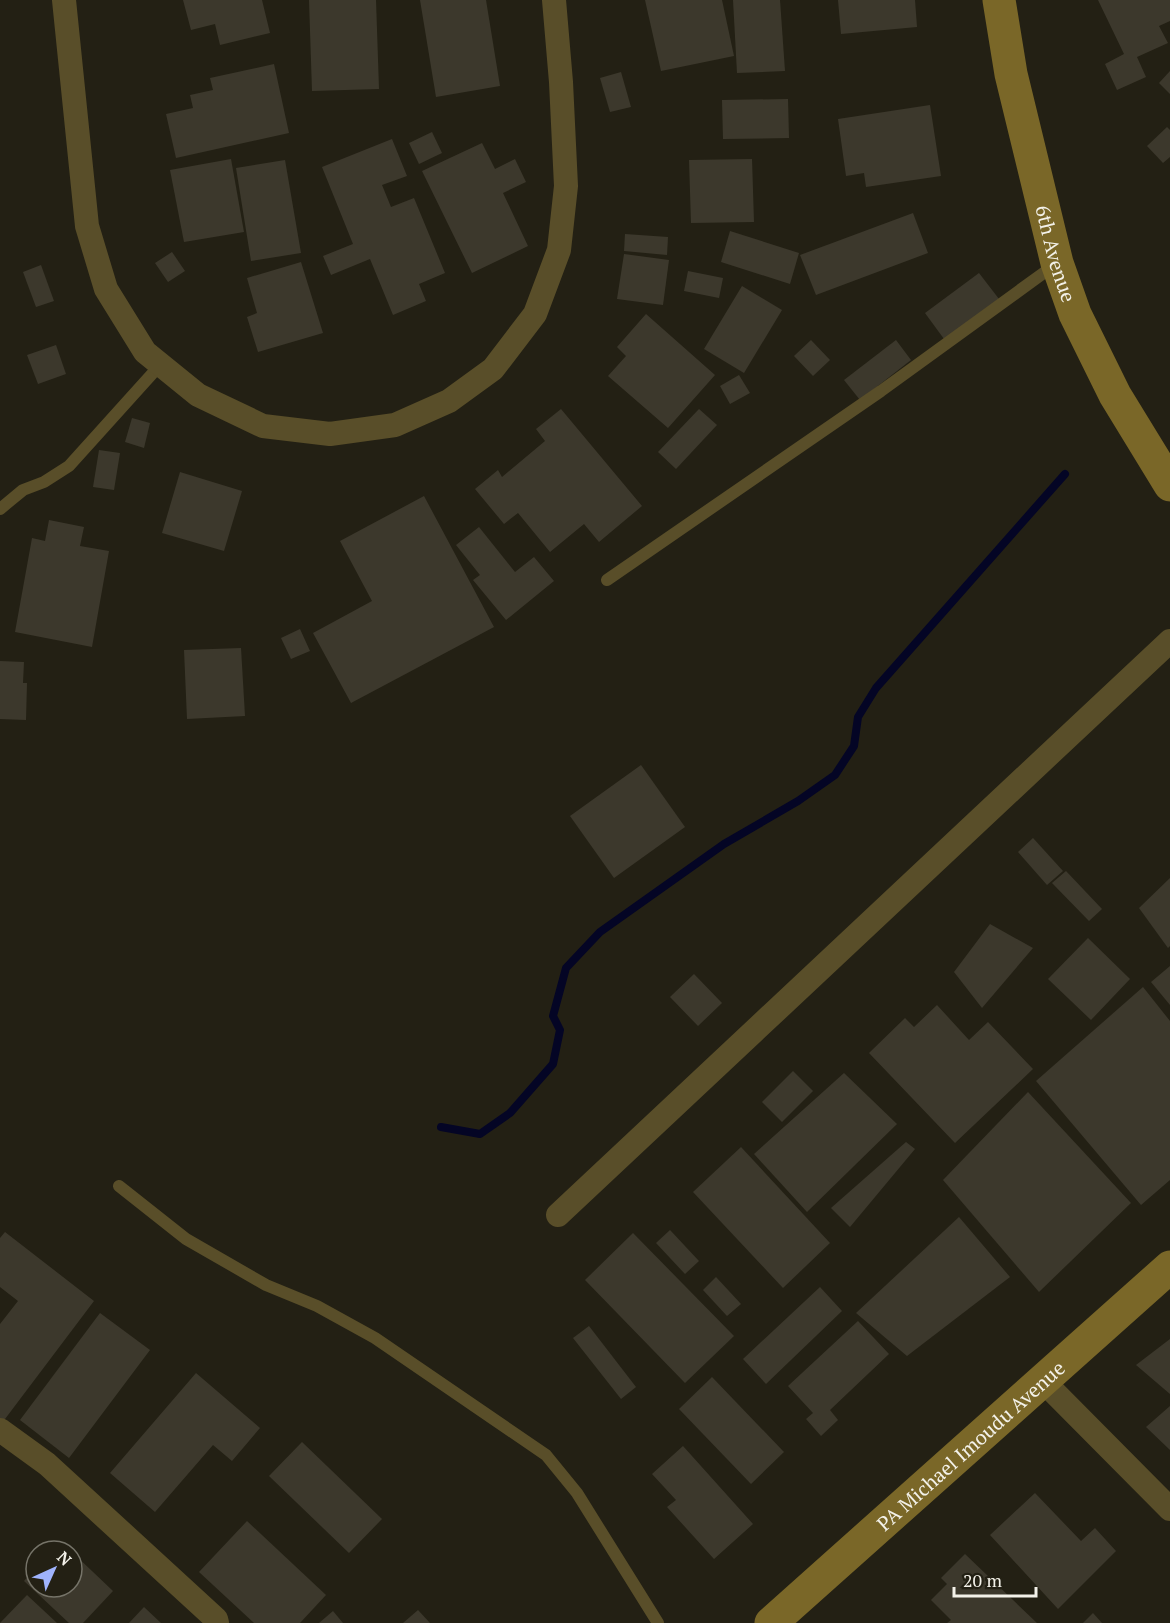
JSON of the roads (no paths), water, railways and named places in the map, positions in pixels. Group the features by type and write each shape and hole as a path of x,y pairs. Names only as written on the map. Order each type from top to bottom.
{"street":[{"path":"64,0 87,226 106,289 146,352 198,395 263,426 330,434 395,425 449,402 493,369 535,314 559,250 566,186 554,0"},
{"name":"6th Avenue","path":"999,0 1011,74 1057,263 1075,314 1115,395 1170,484"},
{"path":"558,1215 1170,641"},
{"name":"PA Michael Imoudu Avenue","path":"771,1623 1170,1267"},
{"path":"1043,1381 1170,1509"},
{"path":"0,1430 47,1464 216,1619 217,1623"}],"lane":[{"path":"607,580 881,391 1057,263"},
{"path":"0,508 23,490 44,482 69,466 161,364"},
{"path":"118,1186 186,1239 266,1285 317,1306 375,1338 546,1455 577,1493 658,1623"}],"waterway":[{"path":"441,1127 480,1134 510,1113 553,1064 560,1030 553,1016 566,968 600,932 724,844 798,801 835,775 854,746 858,717 876,688 1065,474"}]}
